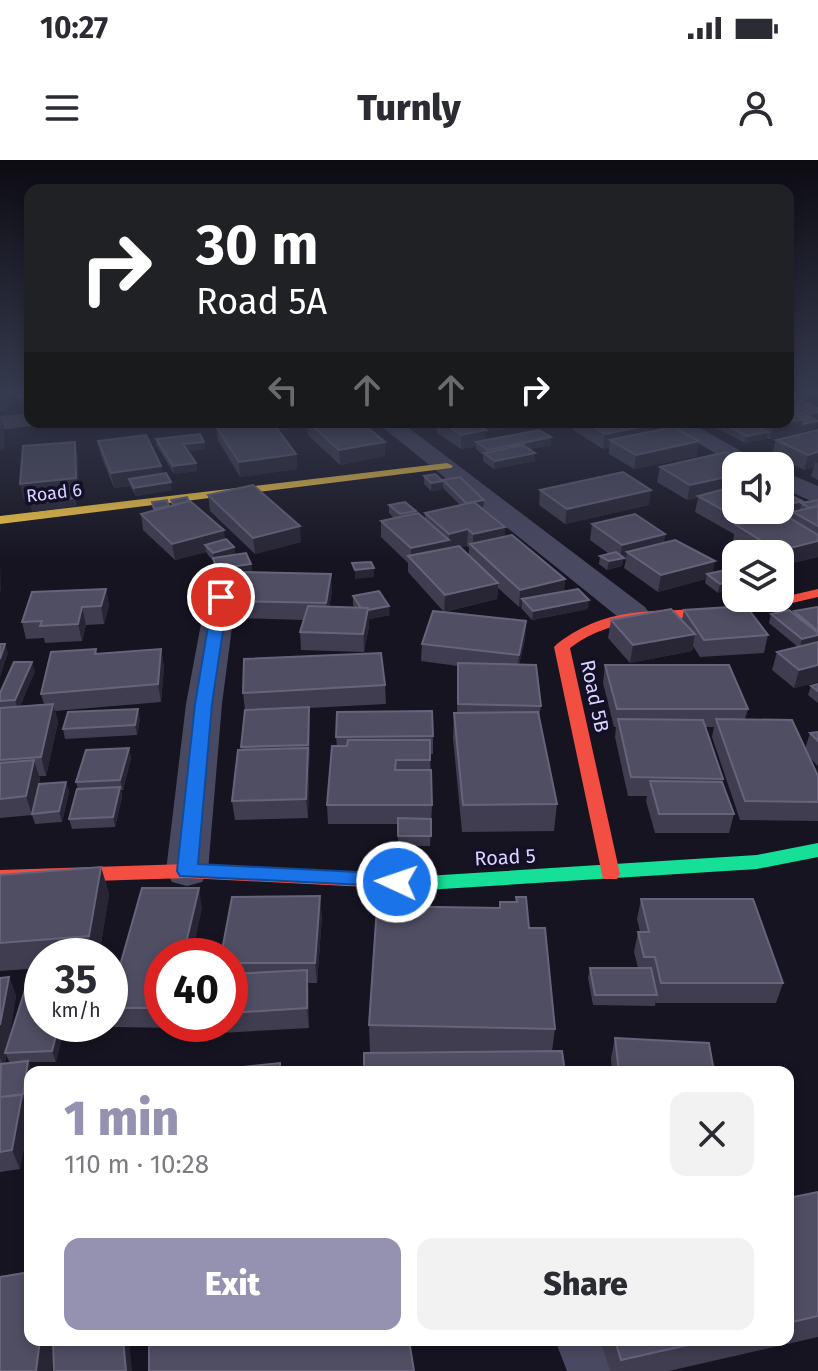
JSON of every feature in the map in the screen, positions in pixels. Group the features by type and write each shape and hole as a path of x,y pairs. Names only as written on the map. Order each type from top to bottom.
{"street":[{"path":"425,450 634,614"},
{"name":"Road 6","path":"0,520 447,466"},
{"path":"794,484 818,496"},
{"name":"Road 5B","path":"610,874 562,647 574,633 634,614 721,612 818,593"},
{"path":"187,871 204,704 221,597"},
{"name":"Road 5","path":"0,877 187,871 427,883 610,874 757,862 818,850"},
{"path":"590,1346 600,1371"}],"building":[{"path":"23,450 75,450 76,478 20,484"},
{"path":"101,450 153,450 161,466 111,473"},
{"path":"163,450 187,450 196,463 173,466"},
{"path":"231,450 293,450 296,454 239,462"},
{"path":"530,450 535,453 495,461 484,453"},
{"path":"626,450 661,450 636,455"},
{"path":"796,450 818,450 808,455"},
{"path":"722,453 722,478 690,485 660,467"},
{"path":"623,472 651,490 567,509 540,490"},
{"path":"166,473 171,482 134,488 129,479"},
{"path":"435,474 443,481 431,483 424,476"},
{"path":"460,477 484,500 466,503 443,480"},
{"path":"253,485 300,526 253,538 208,495"},
{"path":"74,488 75,498 30,504 30,493"},
{"path":"722,490 722,509 698,496"},
{"path":"187,497 189,501 173,505 171,500"},
{"path":"167,500 169,506 154,509 152,502"},
{"path":"818,500 818,506 809,508 801,503"},
{"path":"190,501 224,530 172,544 141,514"},
{"path":"405,502 416,511 400,514 389,505"},
{"path":"474,502 505,527 473,534 468,529 449,534 425,513"},
{"path":"818,506 818,526 794,513"},
{"path":"418,513 449,540 411,548 381,521"},
{"path":"635,514 665,534 622,545 592,524"},
{"path":"794,521 818,535 818,541 794,547 794,540 760,540 736,525 794,524"},
{"path":"512,535 565,579 520,590 470,544"},
{"path":"226,539 234,547 213,553 205,545"},
{"path":"675,540 715,561 661,575 627,552"},
{"path":"459,546 498,583 445,595 408,556"},
{"path":"616,552 624,558 609,561 600,556"},
{"path":"246,553 251,564 217,569 213,558"},
{"path":"371,562 374,568 355,570 352,563"},
{"path":"722,571 722,584 720,584 707,574"},
{"path":"241,572 331,574 326,603 232,601"},
{"path":"106,589 101,606 82,607 78,624 40,626 42,621 22,622 32,592"},
{"path":"578,589 589,600 533,611 522,599"},
{"path":"379,591 389,606 368,610 361,608 353,596"},
{"path":"308,606 368,608 363,634 300,632"},
{"path":"817,607 818,631 794,611"},
{"path":"722,608 722,612 751,612 768,635 704,640 684,610"},
{"path":"671,609 695,634 633,645 611,620"},
{"path":"433,611 526,621 519,655 422,644"},
{"path":"792,612 818,635 802,639 771,614"},
{"path":"818,642 818,665 799,670 777,652"},
{"path":"96,649 95,654 161,649 158,684 41,694 51,652"},
{"path":"381,653 385,685 243,693 244,659"},
{"path":"14,662 32,662 15,700 0,701 0,693"},
{"path":"458,663 536,665 541,706 458,704"},
{"path":"605,665 729,665 748,709 617,709"},
{"path":"53,704 41,757 0,760 0,708"},
{"path":"309,707 308,745 241,747 245,710"},
{"path":"138,709 135,725 63,729 68,712"},
{"path":"432,711 433,736 336,737 337,712"},
{"path":"538,712 557,804 463,805 454,713"},
{"path":"618,719 703,720 723,779 631,777"},
{"path":"716,719 792,720 818,776 818,802 745,801"},
{"path":"348,740 430,740 430,760 396,760 395,770 431,770 432,805 327,805 332,746 347,746"},
{"path":"129,748 120,780 76,782 86,750"},
{"path":"308,748 306,799 232,801 238,750"},
{"path":"34,760 26,796 0,799 0,763"},
{"path":"650,781 722,782 734,814 659,814"},
{"path":"66,782 59,811 32,814 39,784"},
{"path":"120,787 113,817 69,819 77,789"},
{"path":"398,818 431,819 431,836 398,836"},
{"path":"101,867 89,936 24,938 24,941 0,943 0,875"},
{"path":"142,888 199,888 187,938 144,938 144,1008 128,1008 128,938"},
{"path":"320,896 315,963 248,963 248,938 224,938 232,897"},
{"path":"516,897 526,897 529,928 545,928 555,1029 369,1025 377,906 500,908 500,902 517,902"},
{"path":"641,899 753,899 783,983 661,983 655,957 644,957 638,932 649,932"},
{"path":"590,968 651,968 657,995 595,995"},
{"path":"307,970 307,1008 248,1012 248,973"},
{"path":"9,977 0,1025 0,978"},
{"path":"24,993 24,1042 54,1042 52,1051 5,1053"},
{"path":"615,1038 709,1043 713,1066 618,1066"},
{"path":"562,1051 564,1066 364,1066 364,1053"},
{"path":"28,1061 27,1066 24,1066 23,1094 0,1097 1,1064"},
{"path":"280,1063 280,1066 252,1066"},
{"path":"22,1095 12,1150 0,1152 0,1097"},
{"path":"818,1192 818,1316 794,1322 794,1197"},
{"path":"24,1273 24,1346 39,1346 36,1371 0,1371 0,1277"},
{"path":"53,1346 124,1346 126,1371 54,1371"},
{"path":"149,1346 410,1346 414,1371 149,1371"},
{"path":"617,1346 683,1346 621,1360"}],"traffic: fast":[{"path":"426,883 757,862 818,850"}],"traffic: slow":[{"path":"0,520 447,466"}],"traffic: jam":[{"path":"610,874 562,647 579,634 617,619 733,611 818,593"},
{"path":"0,877 187,871 426,883"}],"route":[{"path":"221,597 204,704 187,871 397,882"}]}
